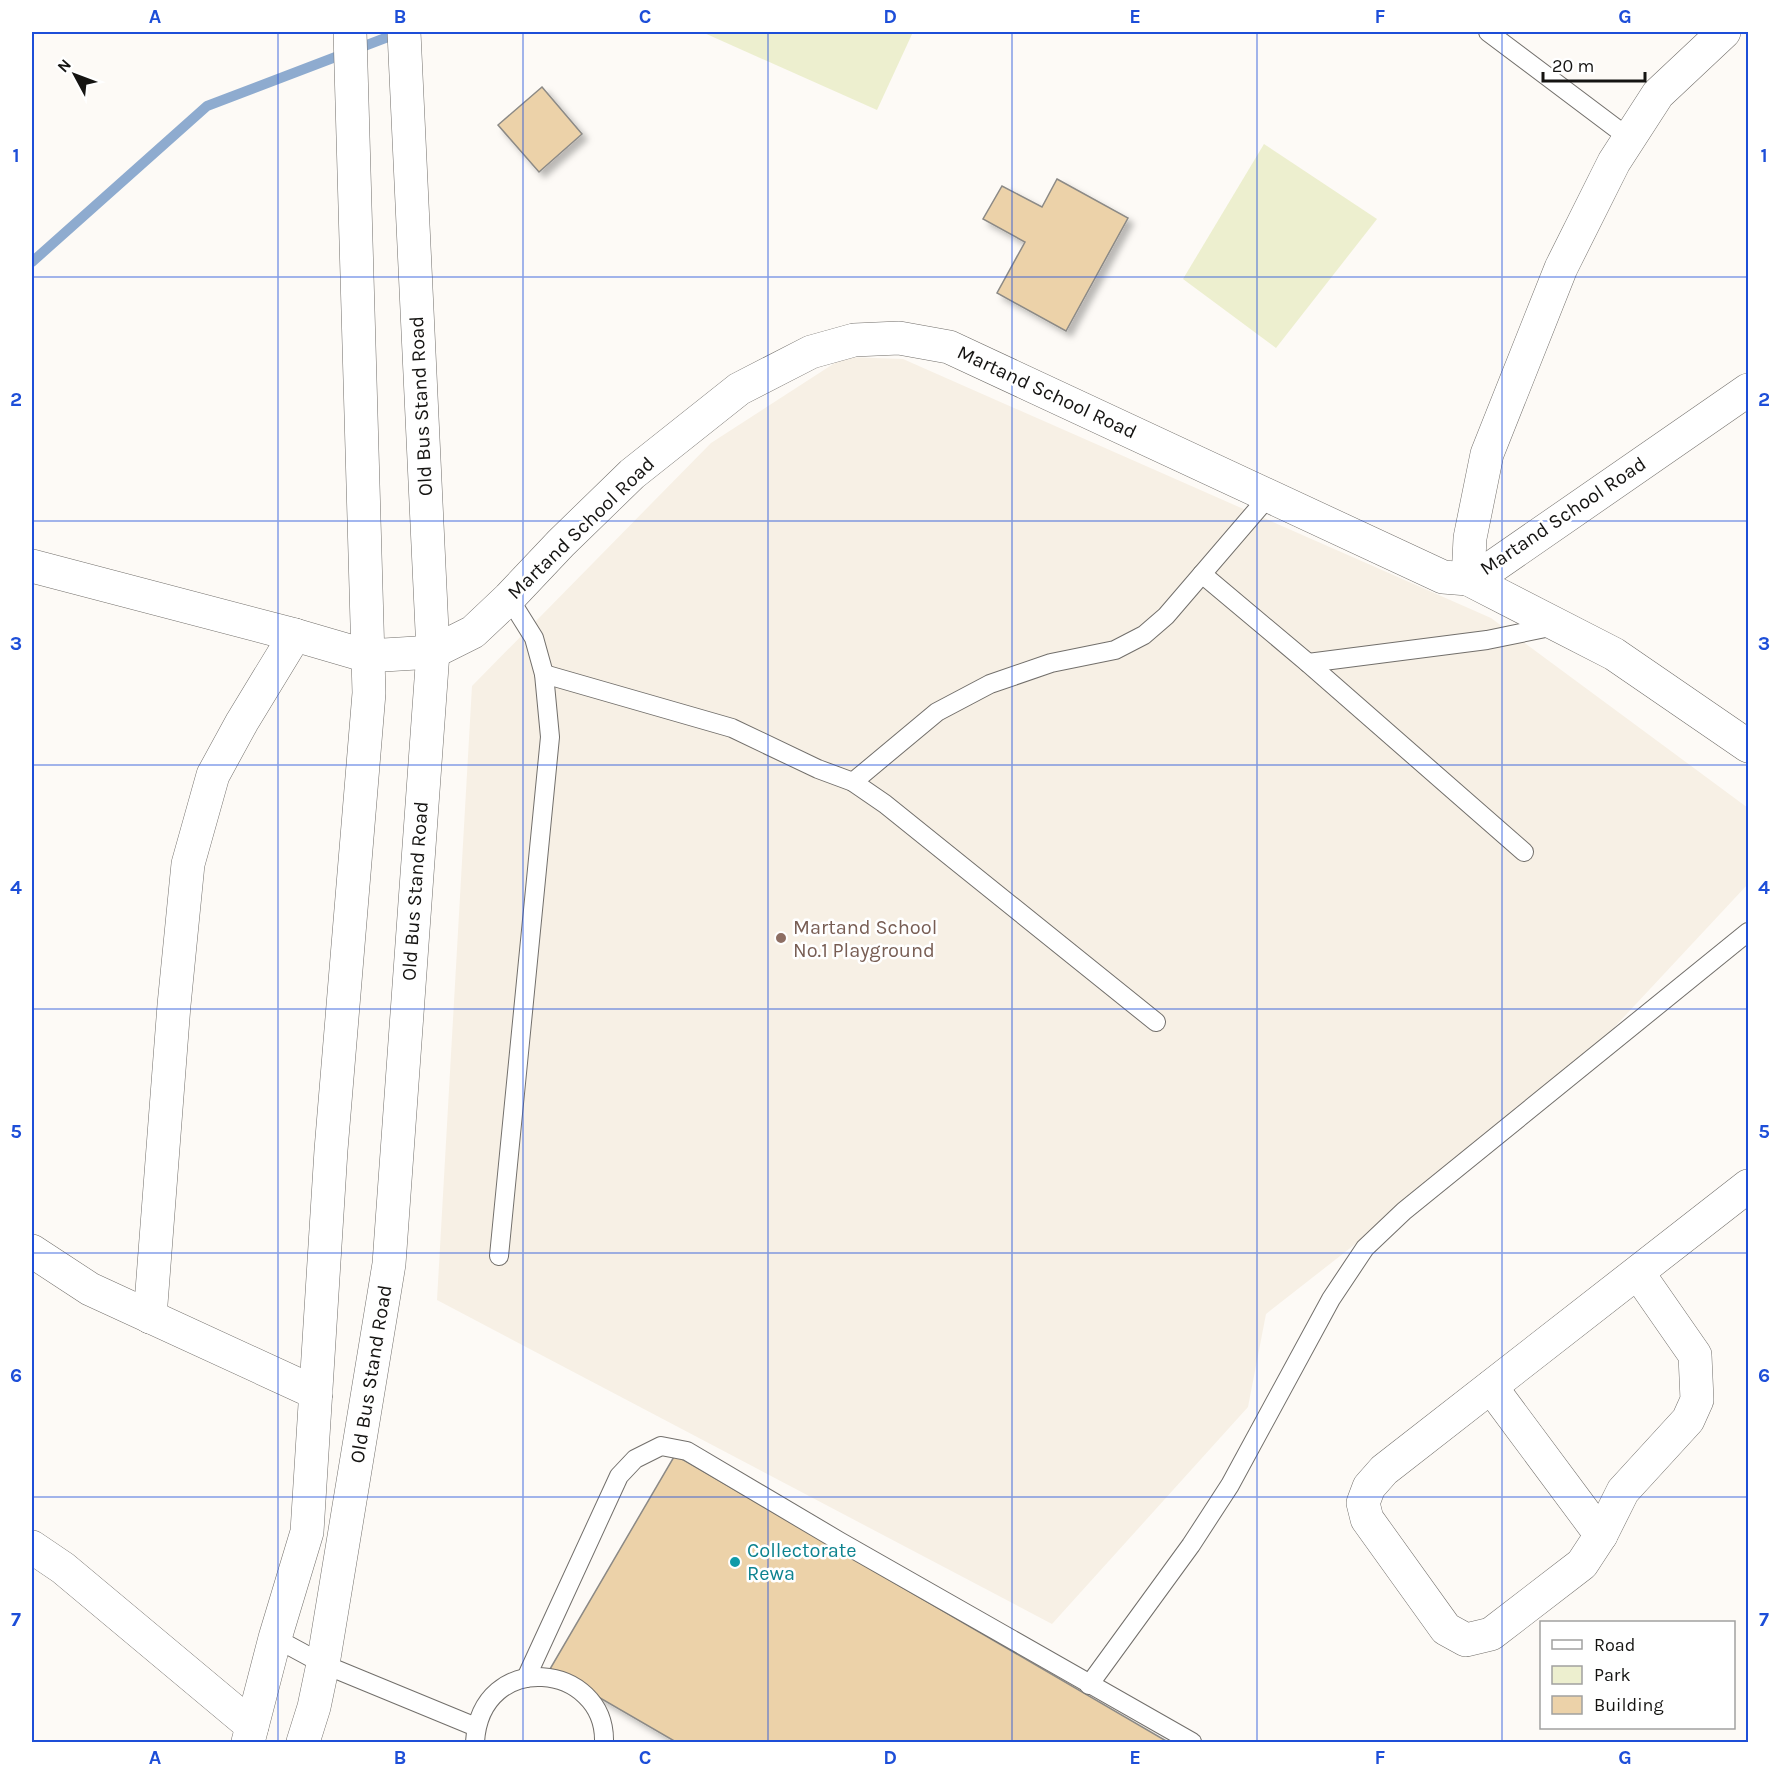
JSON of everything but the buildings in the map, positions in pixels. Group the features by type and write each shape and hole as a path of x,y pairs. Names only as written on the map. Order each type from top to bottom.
{"street":[{"path":"32,1547 63,1568 250,1734 275,1638 308,1533 332,1150 369,693 350,32"},
{"name":"Old Bus Stand Road","path":"303,1743 314,1707 323,1664 389,1264 432,652 404,32"},
{"path":"1724,32 1658,94 1614,162 1561,268 1487,454 1470,538 1468,579 1614,654 1749,746"},
{"name":"Martand School Road","path":"367,656 432,652 473,632 632,474 739,388 811,352 854,340 899,338 950,347 1443,577 1468,579 1491,568 1749,390"},
{"path":"32,566 296,634 367,656"},
{"path":"150,1317 174,1005 188,864 213,775 242,722 296,634"},
{"path":"1638,1272 1695,1355 1697,1400 1688,1420 1623,1491 1601,1535 1582,1564 1491,1634 1466,1640 1446,1629 1367,1519 1363,1503 1369,1487 1384,1470 1638,1272 1749,1186"},
{"path":"32,1251 90,1289 316,1393"},
{"path":"1491,1387 1601,1535"}],"lane":[{"path":"1488,32 1629,138"},
{"path":"853,782 937,712 990,684 1051,663 1115,650 1144,635 1166,615 1269,496"},
{"path":"1202,574 1308,663 1524,852"},
{"path":"499,1256 550,737 544,674 534,638 509,598"},
{"path":"1308,663 1487,640 1560,626"},
{"path":"544,674 732,728 818,769 853,782 885,804 1156,1022"},
{"path":"1089,1685 1191,1545 1230,1485 1331,1299 1365,1248 1404,1210 1749,932"},
{"path":"526,1678 619,1476 635,1459 661,1446 687,1451 1192,1743"},
{"path":"275,1638 323,1664 475,1735 482,1710 494,1695 508,1684 526,1678 545,1677 563,1681 579,1690 591,1703 601,1719 604,1743"}],"shaded area":[{"path":"844,357 903,359 1491,618 1748,808 1748,884 1566,1079 1266,1314 1248,1407 1052,1624 437,1300 472,686 711,443"}],"green space":[{"path":"702,32 913,32 877,110"},
{"path":"1264,144 1377,219 1276,348 1183,279"}],"waterway":[{"path":"32,262 207,106 401,32"}],"place":[{"name":"Martand School No.1 Playground","path":"781,938"},
{"name":"Collectorate Rewa","path":"735,1562"}]}
